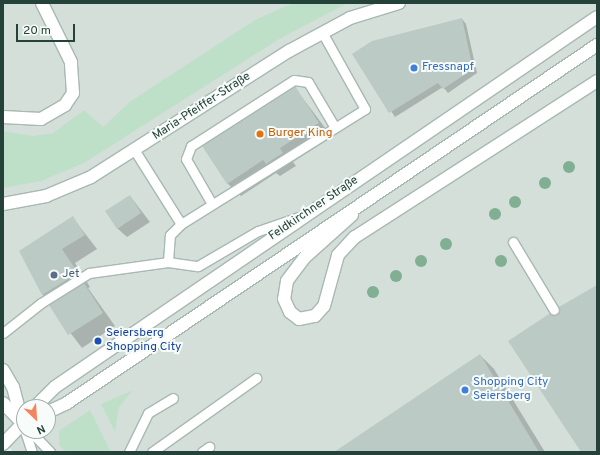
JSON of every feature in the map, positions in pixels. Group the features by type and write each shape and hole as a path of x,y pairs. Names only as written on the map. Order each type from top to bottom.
{"main road":[{"path":"3,117 41,119 65,105 73,93 71,62 42,3"},
{"name":"Maria-Pfeiffer-Straße","path":"3,204 67,189 135,151 322,32 399,3"},
{"name":"Feldkirchner Straße","path":"44,399 56,387 597,17"},
{"name":"Feldkirchner Straße","path":"56,408 67,403 597,45"},
{"path":"369,199 305,257 287,281 284,299 290,312 299,319 315,316 324,306 338,255 355,237 597,81"},
{"path":"3,370 12,387 16,399"},
{"path":"3,403 16,417"},
{"path":"3,444 16,433"}],"lane":[{"path":"168,262 170,235 180,224 334,126 365,109 322,32"},
{"path":"212,204 186,159 191,146 294,80 308,82 334,126"},
{"path":"135,151 180,224"},
{"path":"3,333 41,302 90,273 168,262 198,266 258,231 306,215"},
{"path":"513,242 554,310"},
{"path":"152,452 256,378"},
{"path":"129,452 148,413 173,398"},
{"path":"28,439 32,452"},
{"path":"38,439 50,452"}],"shaded area":[{"name":"Shopping City Seiersberg","path":"3,3 597,3 597,452 13,452 3,439"}],"green space":[{"path":"293,3 348,3 281,38 84,163 41,181 3,188 3,131 33,136 53,133 84,110 103,127 131,101 255,20"},
{"path":"133,390 119,407 115,432 101,404"},
{"path":"90,410 111,452 66,452 59,445 59,431"}],"building":[{"path":"462,18 473,69 443,89 438,83 389,113 352,54 372,41"},
{"name":"Burger King","path":"295,86 319,123 280,148 283,153 266,164 263,160 227,184 202,146"},
{"path":"130,195 141,213 117,229 105,211"},
{"path":"73,216 85,235 62,249 78,273 42,295 19,251"},
{"path":"84,283 103,313 68,335 49,305"},
{"name":"Shopping City Seiersberg","path":"597,285 597,452 581,452 508,341 549,314 557,315 559,307"},
{"name":"Shopping City Seiersberg","path":"480,354 539,452 334,452"}],"place":[{"name":"Fressnapf","path":"414,68"},
{"name":"Burger King","path":"260,134"},
{"name":"Jet","path":"54,275"},
{"name":"Seiersberg Shopping City","path":"98,341"},
{"name":"Shopping City Seiersberg","path":"465,390"}]}
